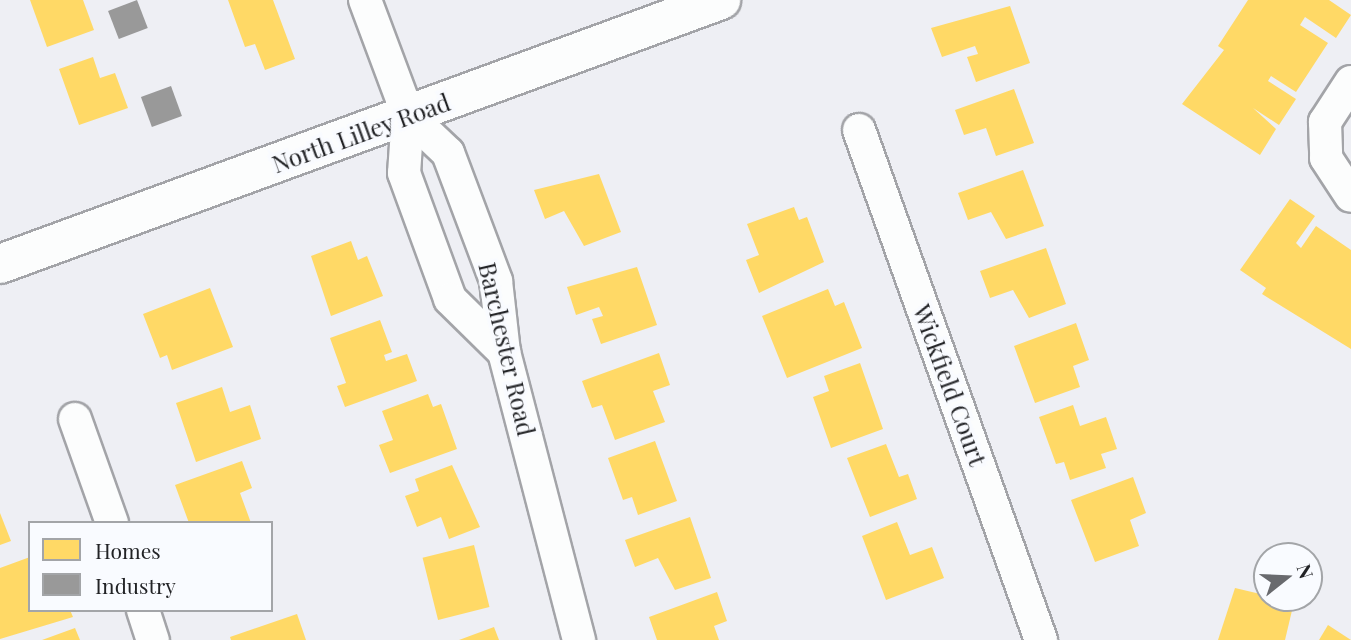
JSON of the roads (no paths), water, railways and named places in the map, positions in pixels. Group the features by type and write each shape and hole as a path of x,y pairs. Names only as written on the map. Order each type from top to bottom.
{"street":[{"name":"Barchester Road","path":"365,0 408,116 454,165 496,281 504,352 579,640"},
{"name":"North Lilley Road","path":"0,264 721,0"},
{"path":"1351,82 1325,122 1326,158 1351,196"},
{"path":"408,116 404,173 450,299 504,352"},
{"name":"Wickfield Court","path":"859,130 1041,640"},
{"path":"75,419 111,521"},
{"path":"144,612 153,640"}]}
